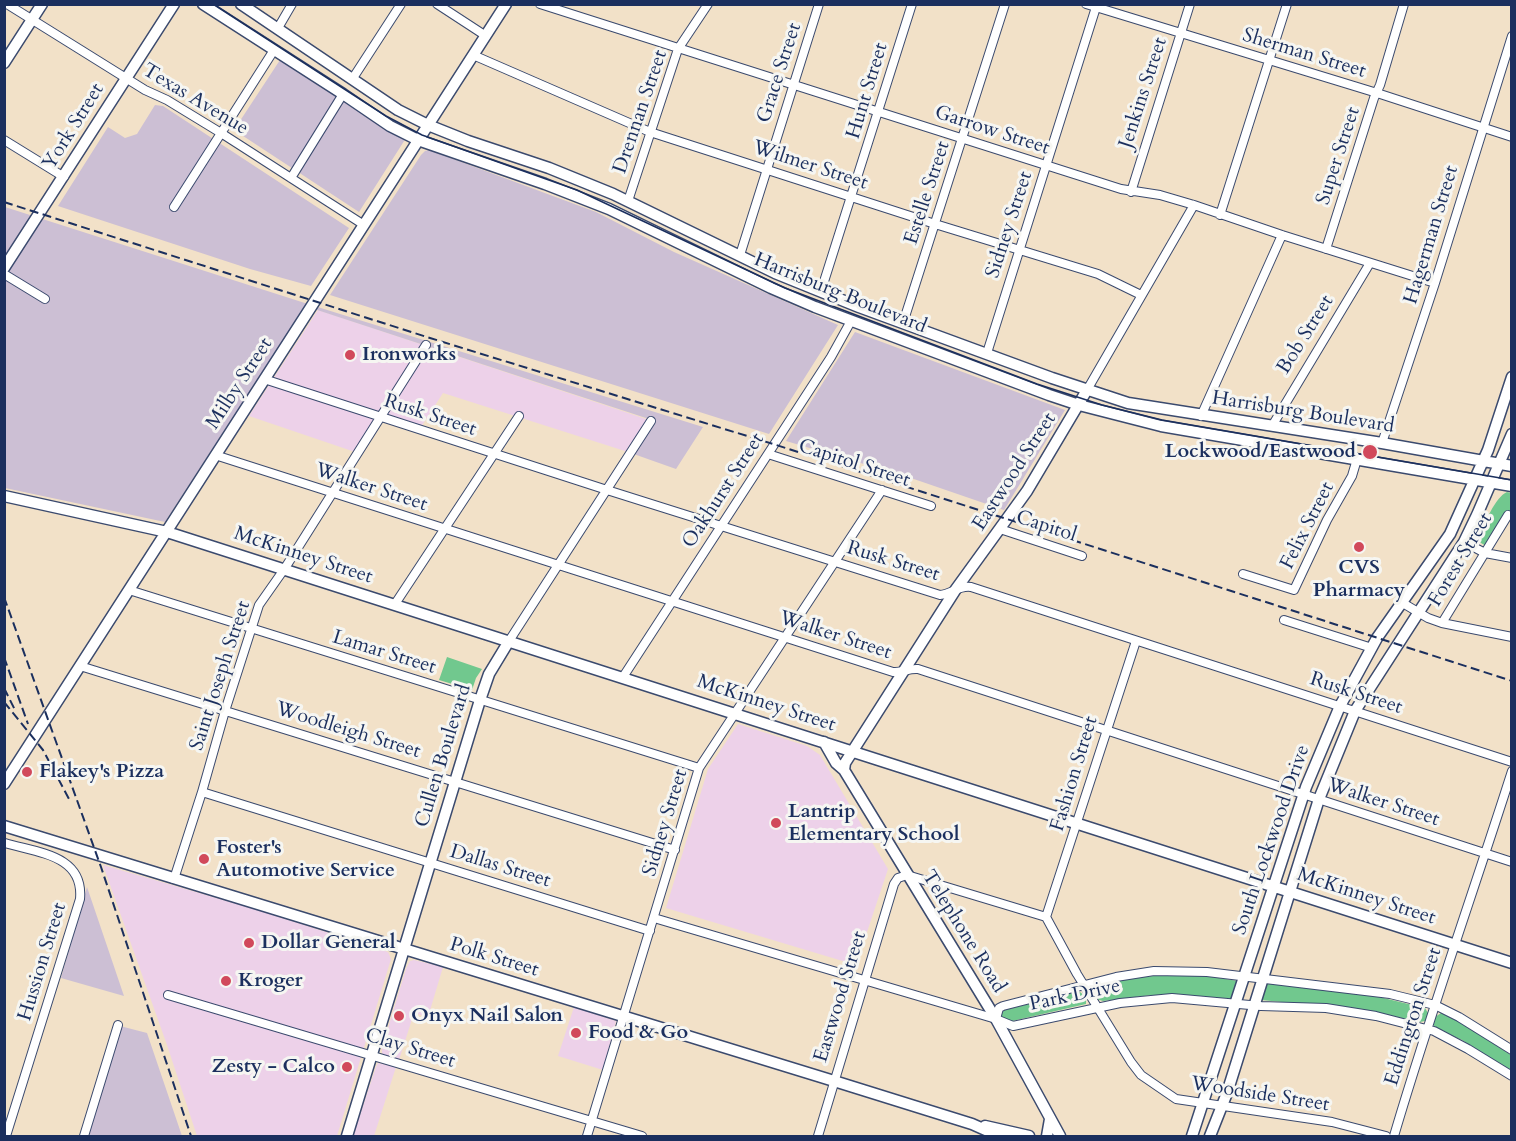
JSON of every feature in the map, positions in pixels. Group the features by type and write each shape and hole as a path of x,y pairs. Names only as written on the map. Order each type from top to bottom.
{"main road":[{"path":"4,63 42,4"},
{"name":"York Street","path":"4,268 174,4"},
{"name":"Harrisburg Boulevard","path":"203,4 390,126 418,140 609,209 771,288 851,321 1079,405 1161,426 1512,486"},
{"name":"Harrisburg Boulevard","path":"241,4 398,110 428,124 468,141 549,168 628,201 821,291 1087,390 1128,403 1512,466"},
{"name":"Milby Street","path":"4,784 506,4"},
{"name":"South Lockwood Drive","path":"1192,1137 1303,793 1340,706 1372,648 1401,602 1450,534 1483,462 1512,377"},
{"name":"Eastwood Street","path":"853,751 956,590 1027,491 1087,390"},
{"name":"South Lockwood Drive","path":"1210,1137 1255,1006 1319,799 1355,711 1464,542 1512,434"},
{"name":"McKinney Street","path":"4,496 167,532 285,568 1512,963"},
{"name":"Cullen Boulevard","path":"347,1137 480,700 489,674 509,642"},
{"name":"Telephone Road","path":"824,742 836,763 844,770 996,1019 1060,1137"},
{"path":"844,770 845,763 853,751"},
{"name":"Polk Street","path":"7,827 834,1081 972,1125 999,1137"},
{"path":"1047,1137 1050,1130 1050,1118"},
{"name":"Polk Street","path":"972,1125 992,1127 1029,1137"}],"street":[{"name":"Texas Avenue","path":"8,4 126,78 221,133 364,225"},
{"path":"278,28 292,4"},
{"path":"353,78 401,4"},
{"path":"437,4 486,36"},
{"name":"Garrow Street","path":"540,4 1046,166 1131,192 1160,195 1194,205 1282,236 1435,283"},
{"name":"Drennan Street","path":"628,201 678,49 708,4"},
{"name":"Grace Street","path":"740,255 819,4"},
{"name":"Hunt Street","path":"821,291 912,4"},
{"name":"Estelle Street","path":"903,323 1005,4"},
{"name":"Sherman Street","path":"1086,4 1512,137"},
{"name":"Jenkins Street","path":"1131,192 1190,4"},
{"path":"1220,215 1287,4"},
{"name":"Super Street","path":"1326,249 1404,4"},
{"name":"Sidney Street","path":"987,353 1097,6"},
{"name":"Hagerman Street","path":"1382,443 1435,283 1512,36"},
{"path":"174,207 274,50"},
{"name":"Wilmer Street","path":"473,55 650,132 1098,274 1141,295"},
{"path":"291,178 343,94"},
{"path":"4,140 64,177"},
{"name":"Eastwood Street","path":"1087,390 1194,205"},
{"path":"1201,416 1282,236"},
{"name":"Bob Street","path":"1272,426 1370,263"},
{"path":"4,274 45,299"},
{"name":"Oakhurst Street","path":"623,677 831,357 851,321"},
{"name":"Saint Joseph Street","path":"174,879 260,605 426,345"},
{"name":"Rusk Street","path":"264,379 940,595 966,586 971,587 1512,762"},
{"path":"395,604 519,416"},
{"name":"Cullen Boulevard","path":"509,642 651,421"},
{"name":"Capitol Street","path":"768,453 931,506"},
{"name":"Walker Street","path":"215,455 893,672 900,673 918,669 1512,862"},
{"name":"Felix Street","path":"1243,574 1294,590 1352,476 1357,459"},
{"name":"Sidney Street","path":"587,1137 699,768 882,490"},
{"name":"Forest Street","path":"1442,623 1508,514"},
{"name":"Capitol","path":"1000,529 1082,556"},
{"path":"1464,542 1485,553 1512,558"},
{"name":"Lamar Street","path":"129,590 699,768"},
{"path":"1401,602 1442,623 1512,637"},
{"path":"1284,620 1372,648"},
{"name":"Fashion Street","path":"1046,917 1136,641"},
{"name":"Woodleigh Street","path":"80,666 675,850"},
{"name":"Eddington Street","path":"1394,1137 1426,1029 1512,771"},
{"name":"Dallas Street","path":"202,792 650,931"},
{"path":"5,843 7,827"},
{"name":"Hussion Street","path":"5,843 59,859 69,865 78,876 81,888 80,899 6,1137"},
{"path":"907,875 1046,917"},
{"name":"Eastwood Street","path":"818,1137 894,884 898,878 907,875"},
{"name":"Woodside Street","path":"1046,917 1082,984 1122,1050 1141,1075 1176,1099 1332,1122 1386,1137"},
{"path":"654,918 996,1019"},
{"name":"Park Drive","path":"1512,1050 1435,1005 1390,994 1207,972 1154,971 1116,976 1003,1006 999,1008 996,1019 1013,1026 1096,1007 1144,999 1172,998 1255,1006 1326,1008 1394,1020 1426,1029 1468,1048 1512,1077"},
{"name":"Clay Street","path":"168,995 642,1137"},
{"path":"84,1137 118,1024"}],"shaded area":[{"path":"280,60 406,138 359,212 234,130"},
{"path":"155,105 163,106 349,228 311,286 250,269 58,206 108,127 125,138 137,134"},
{"path":"429,150 596,212 674,252 838,325 769,434 330,295 421,155"},
{"path":"5,207 703,427 676,469 628,452 649,419 305,306 165,522 5,488"},
{"path":"318,310 649,420 628,452 443,393 421,427 379,413 355,452 249,416"},
{"path":"855,332 1065,410 1004,510 908,477 786,441"},
{"name":"Lantrip Elementary School","path":"738,724 807,746 820,755 888,869 856,965 666,908 708,769"},
{"path":"103,865 261,911 388,952 391,959 337,1136 197,1136"},
{"path":"87,887 124,996 61,978"},
{"path":"410,961 443,967 428,1017 414,1013 399,1060 385,1057 382,1048 406,969"},
{"path":"574,1007 616,1021 603,1070 558,1056"},
{"path":"120,1026 147,1033 182,1136 87,1136"},
{"path":"378,1063 396,1067 374,1136 353,1136 376,1067"}],"green space":[{"path":"1507,492 1511,493 1511,513 1486,546 1476,540 1494,505"},
{"path":"447,657 482,669 472,690 439,680"},
{"path":"1164,975 1200,975 1238,981 1232,999 1152,995 1103,1001 1096,999 1092,988 1122,979"},
{"path":"1268,983 1371,995 1425,1008 1428,1013 1425,1021 1420,1022 1365,1010 1261,1000"},
{"path":"1076,992 1086,997 1086,1004 1008,1022 998,1015 1001,1011"},
{"path":"1441,1013 1460,1022 1511,1055 1511,1071 1462,1040 1435,1028 1433,1024 1435,1017"}],"tram line":[{"path":"213,4 386,116 422,135 577,190 785,288 1037,384 1102,405 1162,420 1512,480"}],"railway":[{"path":"4,202 430,338 773,444 1512,681"},
{"path":"4,597 101,867 191,1136"},
{"path":"4,657 28,724"},
{"path":"4,688 15,710"},
{"path":"4,702 43,750 69,799"}],"place":[{"name":"Ironworks","path":"350,355"},
{"name":"Lockwood/Eastwood","path":"1370,452"},
{"name":"CVS Pharmacy","path":"1359,547"},
{"name":"Flakey's Pizza","path":"27,772"},
{"name":"Lantrip Elementary School","path":"776,823"},
{"name":"Foster's Automotive Service","path":"204,859"},
{"name":"Dollar General","path":"249,943"},
{"name":"Kroger","path":"226,981"},
{"name":"Onyx Nail Salon","path":"399,1016"},
{"name":"Food & Go","path":"576,1033"},
{"name":"Zesty - Calco","path":"347,1067"}]}
